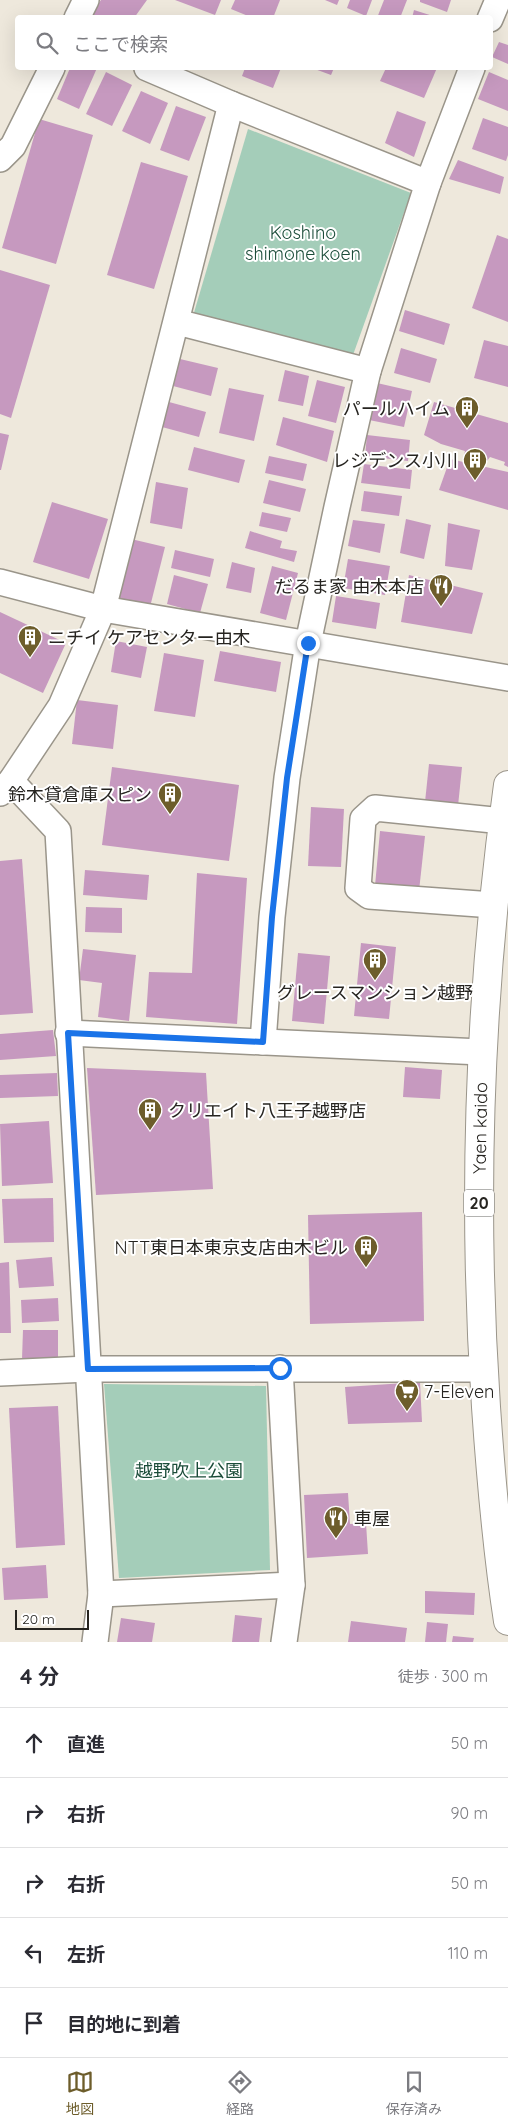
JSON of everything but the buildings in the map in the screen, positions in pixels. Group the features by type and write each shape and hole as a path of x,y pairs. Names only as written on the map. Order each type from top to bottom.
{"main road":[{"name":"Yaen kaido","path":"508,785 493,905 481,1052 479,1248 483,1368 490,1466 501,1576 508,1621"}],"street":[{"path":"78,15 86,0"},
{"path":"491,15 498,0"},
{"path":"0,159 13,146 51,70"},
{"path":"152,70 428,183"},
{"path":"263,1042 272,917 287,778 308,643 368,371 428,183 471,70"},
{"path":"95,1642 101,1594 58,831 6,787 60,706 103,609 231,104"},
{"path":"177,322 368,371"},
{"path":"0,582 103,609 508,678"},
{"path":"493,905 369,896 358,888 363,819 375,808 503,821"},
{"path":"68,1033 481,1052"},
{"path":"280,1368 292,1586 284,1642"},
{"path":"0,1373 88,1369 483,1368"},
{"path":"101,1594 292,1586"}],"green space":[{"name":"Koshino shimone koen","path":"248,129 411,193 353,355 193,316"},
{"name":"越野吹上公園","path":"104,1384 266,1386 270,1570 119,1578"}],"place":[{"name":"パールハイム","path":"467,429"},
{"name":"レジデンス小川","path":"475,481"},
{"name":"だるま家 由木本店","path":"441,607"},
{"name":"ニチイ ケアセンター由木","path":"30,658"},
{"name":"鈴木貸倉庫スピン","path":"170,815"},
{"name":"グレースマンション越野","path":"375,981"},
{"name":"クリエイト八王子越野店","path":"150,1131"},
{"name":"NTT東日本東京支店由木ビル","path":"366,1268"},
{"name":"7-Eleven","path":"407,1412"},
{"name":"車屋","path":"336,1539"}],"route":[{"path":"280,1368 88,1369 68,1033 263,1042 272,917 287,778 308,643"}]}
